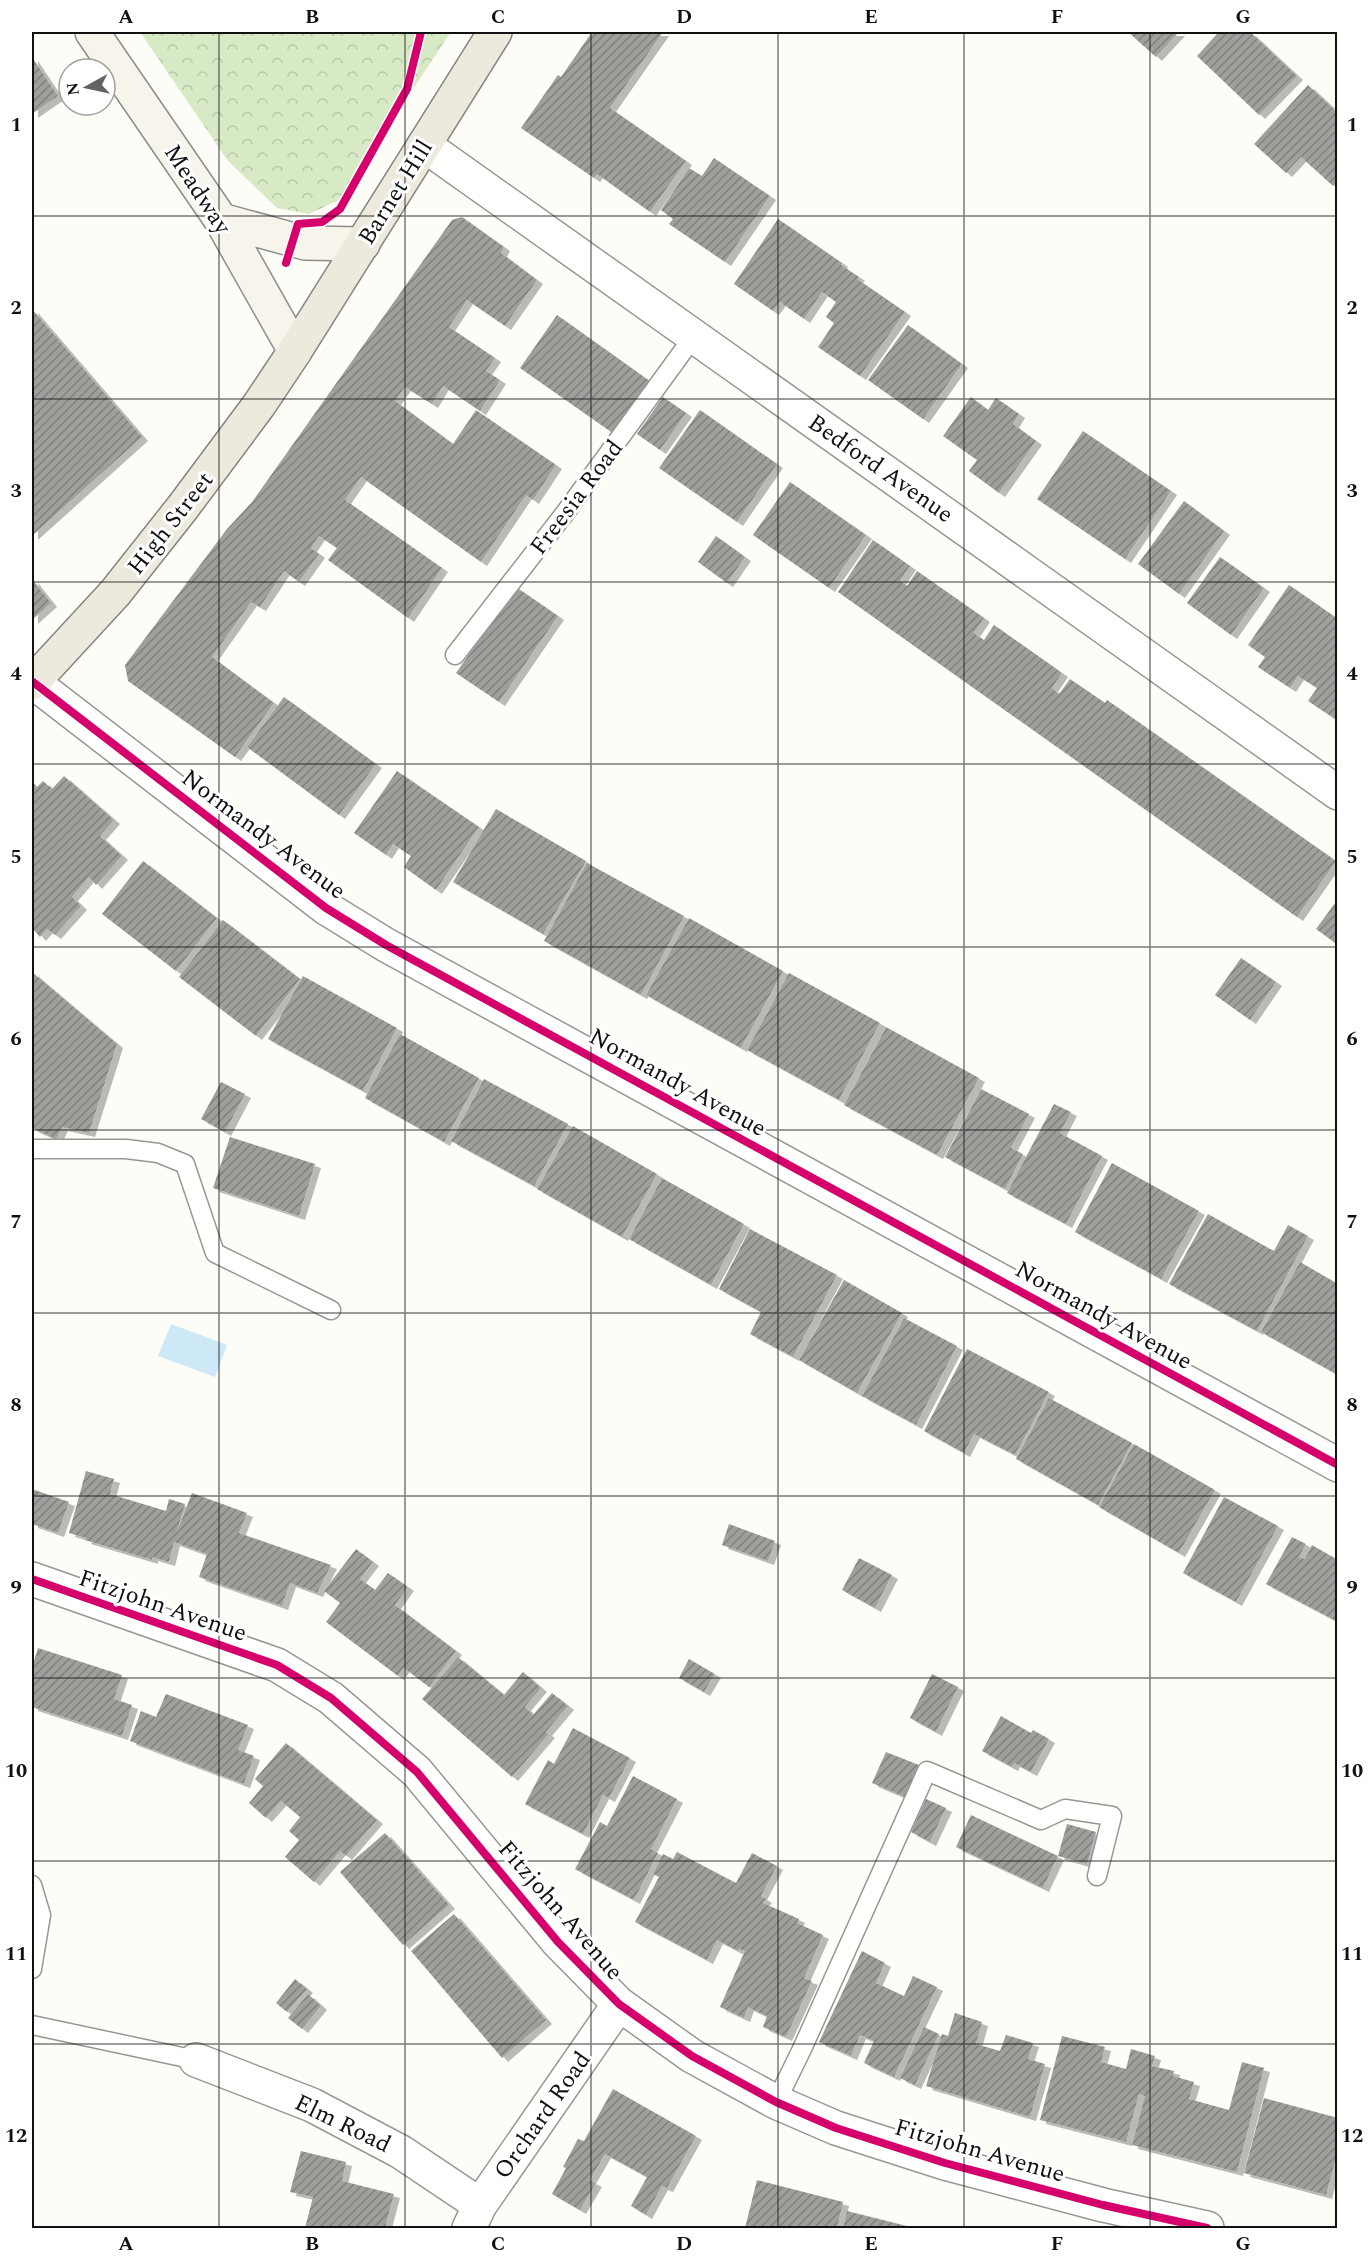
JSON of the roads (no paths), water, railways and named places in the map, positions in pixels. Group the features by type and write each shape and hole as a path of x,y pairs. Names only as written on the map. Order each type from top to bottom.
{"main road":[{"name":"Barnet Hill","path":"295,351 495,32"},
{"name":"High Street","path":"32,682 115,593 170,525 259,405 295,351"}],"street":[{"name":"Meadway","path":"92,32 221,220 295,351"},
{"name":"Bedford Avenue","path":"424,145 1338,793"},
{"path":"221,220 305,243 363,244"},
{"name":"Normandy Avenue","path":"32,682 326,908 386,945 1338,1465"},
{"name":"Fitzjohn Avenue","path":"32,1579 278,1665 331,1698 417,1772 558,1942 619,2004 692,2056 776,2102 836,2128 945,2163 1103,2205 1207,2229"},
{"name":"Orchard Road","path":"475,2217 619,2004"},
{"name":"Elm Road","path":"196,2060 312,2105 401,2152 475,2217"}],"lane":[{"name":"Freesia Road","path":"455,655 565,513 694,336"},
{"path":"32,1149 126,1149 158,1153 185,1164 215,1252 331,1310"},
{"path":"776,2102 807,2039 927,1771 1041,1820 1065,1809 1112,1816 1096,1876"},
{"path":"32,1885 41,1915 32,1969"},
{"path":"32,2025 196,2060"}],"water":[{"path":"171,1324 227,1345 215,1377 158,1356"}]}
